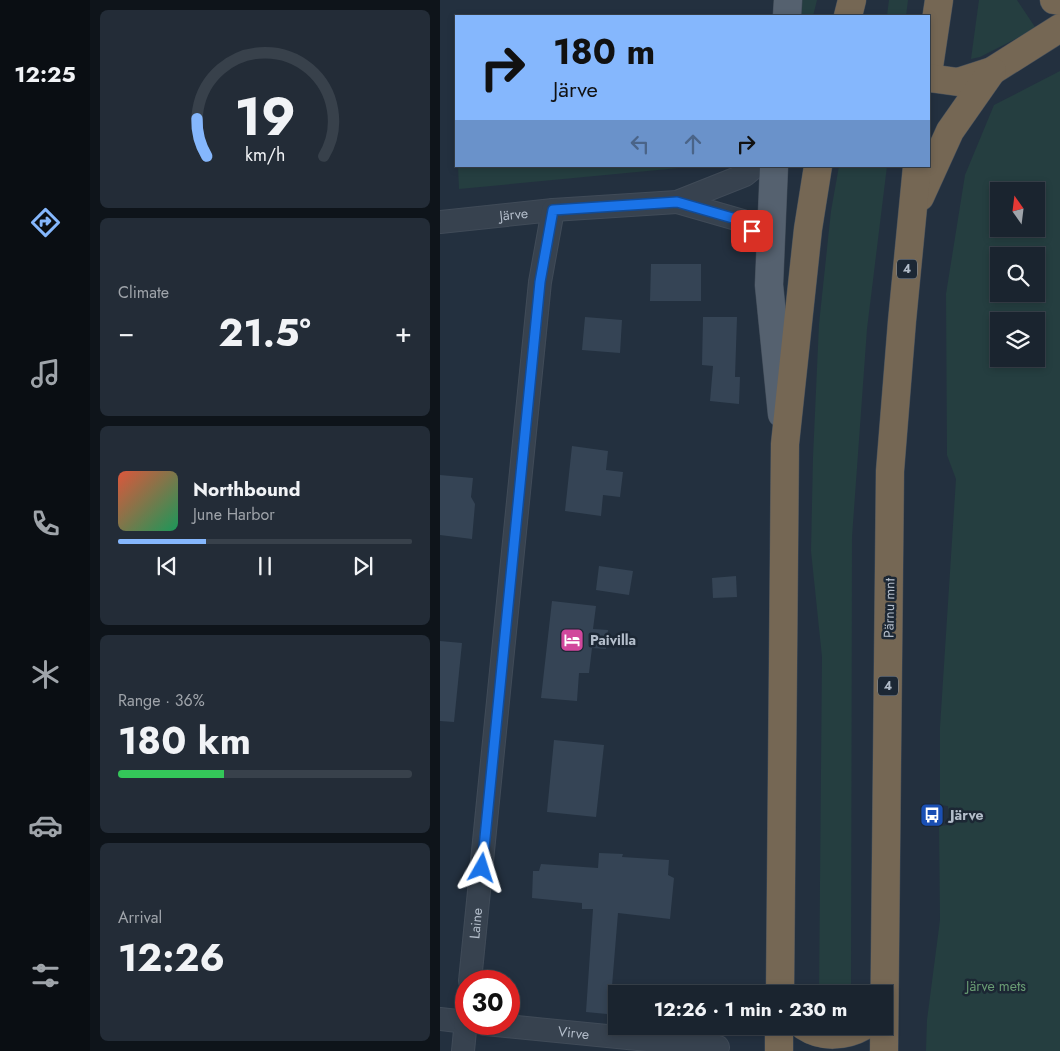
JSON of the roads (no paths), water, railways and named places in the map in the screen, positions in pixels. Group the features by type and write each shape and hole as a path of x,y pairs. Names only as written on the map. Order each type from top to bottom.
{"highway":[{"path":"848,15 852,0"},
{"path":"862,0 864,15"},
{"path":"930,61 939,0"},
{"path":"1054,0 1060,1"},
{"path":"930,78 958,82 992,71 1060,28"},
{"path":"912,216 950,131 992,71"},
{"path":"780,985 785,444 808,230 818,167"},
{"name":"Pärnu mnt","path":"879,985 890,471 917,167"},
{"path":"779,1035 779,1051"},
{"name":"Pärnu mnt","path":"881,1035 884,1051"}],"main road":[{"path":"787,15 788,0"},
{"path":"774,167 770,285 785,444"}],"street":[{"name":"Järve","path":"440,222 553,210 677,202 746,175 755,167"},
{"name":"Järve","path":"677,202 743,221 771,251"},
{"name":"Laine","path":"471,970 540,282 553,210"},
{"path":"440,1019 455,1020"},
{"name":"Virve","path":"520,1027 718,1047"},
{"path":"463,1051 465,1035"}],"place":[{"name":"Paivilla","path":"572,640"},
{"name":"Järve","path":"932,815"}],"park label":[{"name":"Järve mets","path":"996,986"}]}
